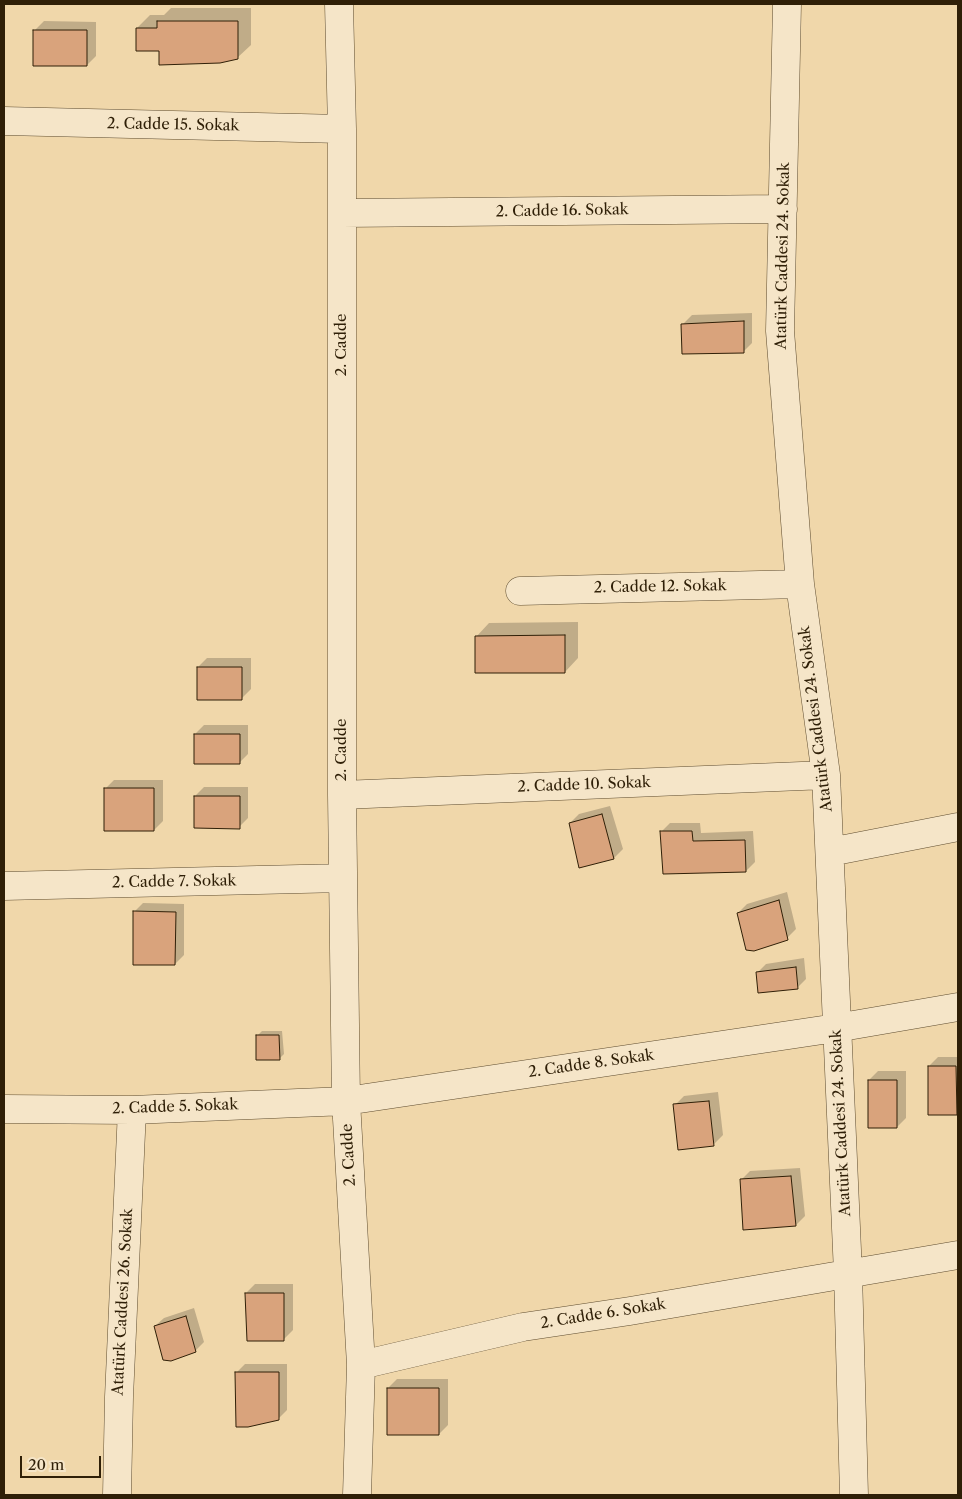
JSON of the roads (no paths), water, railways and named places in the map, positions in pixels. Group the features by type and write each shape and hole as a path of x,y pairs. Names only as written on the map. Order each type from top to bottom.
{"street":[{"name":"2. Cadde","path":"339,4 342,129 343,878 346,1101 361,1366 357,1495"},
{"name":"Atatürk Caddesi 24. Sokak","path":"788,4 780,331 800,584 826,775 848,1273 854,1495"},
{"name":"2. Cadde 15. Sokak","path":"4,121 342,129"},
{"name":"2. Cadde 16. Sokak","path":"342,213 783,208"},
{"name":"2. Cadde 12. Sokak","path":"520,591 800,584"},
{"name":"2. Cadde 10. Sokak","path":"342,795 826,775"},
{"path":"830,852 958,827"},
{"name":"2. Cadde 7. Sokak","path":"4,886 343,878"},
{"name":"2. Cadde 8. Sokak","path":"346,1101 836,1028 958,1007"},
{"name":"2. Cadde 5. Sokak","path":"4,1110 132,1110 346,1101"},
{"name":"Atatürk Caddesi 26. Sokak","path":"117,1495 119,1397 132,1110"},
{"name":"2. Cadde 6. Sokak","path":"361,1366 522,1327 630,1311 958,1255"}]}
